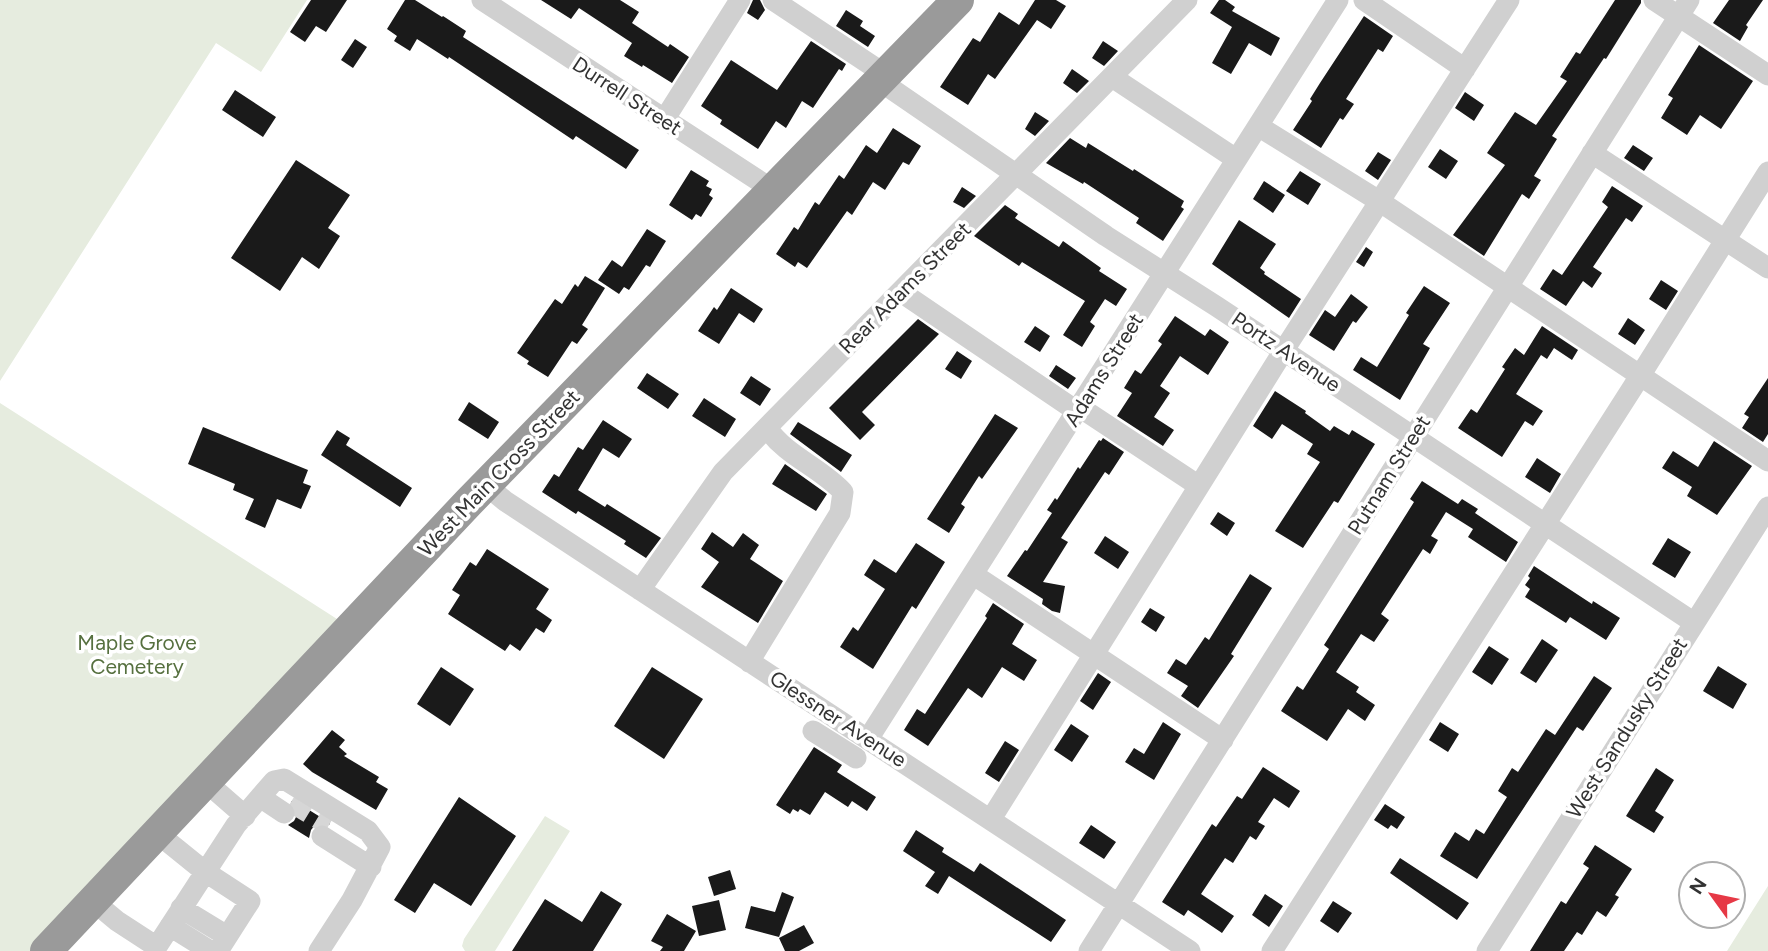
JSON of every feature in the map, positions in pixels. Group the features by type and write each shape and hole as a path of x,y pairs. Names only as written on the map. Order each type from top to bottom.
{"highway":[{"name":"West Main Cross Street","path":"46,951 487,486 958,0"}],"street":[{"name":"Durrell Street","path":"483,0 773,190"},
{"path":"664,120 740,0"},
{"name":"Portz Avenue","path":"773,0 1017,175 1693,622"},
{"name":"Rear Adams Street","path":"639,590 723,472 1187,0"},
{"name":"Adams Street","path":"868,739 1079,410 1163,272 1339,0"},
{"path":"1364,0 1465,69"},
{"path":"991,819 1284,351 1509,0"},
{"path":"1654,0 1684,8 1768,75"},
{"name":"Putnam Street","path":"1089,951 1684,8"},
{"path":"1112,77 1236,159"},
{"path":"1258,126 1379,201 1768,461"},
{"path":"1592,153 1768,268"},
{"path":"1272,951 1768,172"},
{"path":"901,292 1199,486"},
{"path":"749,662 840,513 843,492 833,481 777,443 766,428"},
{"name":"Glessner Avenue","path":"487,486 505,501 639,590 1190,951"},
{"name":"West Sandusky Street","path":"1487,951 1768,507"},
{"path":"974,575 1223,740"},
{"path":"813,731 856,758"},
{"path":"93,901 117,921 159,948 175,917 236,825 274,780 284,779 368,831 380,847 352,900 320,949"},
{"path":"206,782 245,816"},
{"path":"264,792 288,807"},
{"path":"325,830 374,861"},
{"path":"157,834 204,871 250,901 222,944 175,917"},
{"path":"175,917 210,951"}],"green space":[{"path":"0,0 307,0 261,72 216,43 0,381"},
{"name":"Maple Grove Cemetery","path":"0,403 351,628 46,951 0,951"},
{"path":"545,816 570,831 495,951 465,951 462,946 464,939"},
{"path":"1768,886 1768,951 1727,951 1740,930 1747,930 1747,919"}],"building":[{"path":"311,0 347,0 326,32 316,26 305,42 290,32"},
{"path":"405,0 415,0 443,16 466,31 463,37 639,150 626,169 576,136 573,140 449,57 448,59 417,39 410,51 394,41 397,36 387,29"},
{"path":"541,0 620,0 639,12 632,23 668,47 670,44 689,57 672,83 624,56 632,43 579,8 571,19"},
{"path":"753,0 760,0 765,10 758,20 747,13"},
{"path":"1035,0 1056,0 1066,6 1051,29 1037,20 995,79 988,74 968,105 940,87 973,38 980,42 999,12 1019,25"},
{"path":"1219,0 1225,0 1235,7 1232,11 1280,38 1271,56 1249,43 1231,74 1212,63 1232,27 1210,13"},
{"path":"1615,0 1641,0 1641,3 1552,136 1557,139 1534,176 1541,180 1529,199 1522,194 1484,256 1453,235 1505,165 1487,153 1515,112 1536,125 1567,81 1560,77 1576,52 1580,54"},
{"path":"1729,0 1763,0 1746,25 1748,27 1740,41 1713,23"},
{"path":"846,10 863,21 860,26 875,36 868,47 836,26"},
{"path":"1364,16 1393,36 1383,52 1378,49 1346,99 1354,104 1343,120 1340,118 1321,148 1293,130"},
{"path":"355,39 367,47 353,68 341,60"},
{"path":"811,41 846,64 842,71 839,69 813,108 802,101 786,128 776,121 758,149 720,124 722,120 701,106 731,60 777,90"},
{"path":"1103,41 1118,51 1104,66 1092,58"},
{"path":"1699,45 1753,81 1721,129 1700,115 1687,135 1661,118 1673,98 1668,95"},
{"path":"1072,69 1089,81 1077,93 1063,83"},
{"path":"235,90 276,117 263,137 222,110"},
{"path":"1465,92 1484,105 1474,121 1455,108"},
{"path":"1035,112 1049,121 1035,136 1025,129"},
{"path":"893,128 921,146 909,165 903,162 885,190 873,182 852,215 847,211 807,268 798,262 795,267 776,254 794,227 798,230 815,202 819,205 839,175 844,179 866,145 877,153"},
{"path":"1070,138 1086,148 1088,143 1184,201 1181,207 1184,209 1163,241 1136,223 1139,218 1084,182 1083,184 1046,163"},
{"path":"1633,145 1653,158 1644,171 1624,158"},
{"path":"1440,149 1458,161 1446,179 1428,167"},
{"path":"1378,152 1391,160 1378,180 1365,171"},
{"path":"296,160 350,195 328,228 340,236 319,269 302,257 280,291 231,258"},
{"path":"691,170 709,181 706,186 712,189 709,195 713,198 701,217 696,214 692,220 669,205"},
{"path":"1300,171 1321,184 1308,205 1286,191"},
{"path":"1264,181 1285,195 1273,213 1253,199"},
{"path":"1612,186 1643,206 1632,222 1626,218 1593,267 1602,273 1592,288 1583,281 1566,306 1540,289 1553,269 1562,275 1608,207 1602,202"},
{"path":"962,187 976,196 964,208 953,202"},
{"path":"1005,205 1018,214 1015,218 1059,247 1063,241 1101,268 1099,271 1127,289 1116,306 1105,299 1090,322 1095,326 1082,347 1063,335 1085,301 1022,262 1019,266 974,236"},
{"path":"1239,220 1276,244 1260,268 1264,274 1301,299 1289,318 1212,264"},
{"path":"647,229 666,241 650,267 646,265 629,290 624,287 619,294 598,280 612,260 622,267"},
{"path":"1366,247 1373,252 1364,267 1356,262"},
{"path":"585,276 605,288 582,325 588,329 577,344 572,341 548,377 527,364 529,361 517,353 555,299 562,304 575,284 578,287"},
{"path":"1661,280 1678,291 1666,310 1649,299"},
{"path":"1424,286 1450,303 1423,344 1430,348 1400,400 1353,370 1361,357 1377,367"},
{"path":"731,288 763,309 754,323 739,313 719,344 698,331 714,307 717,310"},
{"path":"1351,294 1368,307 1356,323 1353,321 1334,351 1309,335 1325,310 1335,317"},
{"path":"1175,316 1205,336 1210,329 1229,342 1208,375 1180,356 1160,386 1170,393 1154,417 1174,430 1163,446 1117,416 1132,393 1124,388 1135,370 1141,374 1162,344 1158,341"},
{"path":"1628,318 1645,330 1635,345 1618,334"},
{"path":"918,319 939,334 862,412 875,425 860,440 829,408"},
{"path":"1035,326 1050,336 1040,352 1024,342"},
{"path":"1542,326 1578,350 1572,360 1554,348 1547,359 1541,355 1516,394 1543,411 1533,426 1525,421 1502,457 1458,428 1471,409 1477,413 1515,348 1524,355"},
{"path":"957,351 972,361 961,379 945,369"},
{"path":"1056,365 1076,378 1068,389 1049,376"},
{"path":"647,373 679,394 668,409 637,388"},
{"path":"751,376 771,389 760,406 740,393"},
{"path":"1768,378 1768,434 1763,442 1742,428 1749,417 1744,414"},
{"path":"1275,391 1330,431 1334,426 1349,435 1352,430 1375,444 1338,503 1334,501 1303,548 1275,531 1320,462 1307,454 1313,444 1282,424 1272,439 1253,426"},
{"path":"704,398 736,419 725,437 692,416"},
{"path":"469,402 499,422 488,439 458,420"},
{"path":"995,414 1018,428 982,479 979,476 961,504 965,507 949,533 927,519"},
{"path":"603,420 632,439 619,458 603,448 578,490 605,507 607,504 661,538 646,558 624,544 626,541 542,492 554,474 559,477 578,447 583,450"},
{"path":"798,422 852,455 841,472 790,434"},
{"path":"203,427 308,470 303,483 311,486 301,509 277,499 265,528 245,519 254,499 233,490 235,484 188,464"},
{"path":"337,430 350,438 346,445 412,488 400,507 321,455"},
{"path":"1103,438 1124,452 1109,475 1105,472 1061,538 1068,542 1043,582 1065,586 1060,613 1052,611 1042,604 1043,599 1007,576 1052,513 1047,510 1055,498 1057,500 1078,467 1080,469"},
{"path":"1714,441 1752,466 1717,515 1687,496 1692,487 1662,468 1673,451 1698,467"},
{"path":"1537,458 1561,474 1550,493 1525,477"},
{"path":"785,464 827,494 816,511 772,484"},
{"path":"1422,481 1458,504 1462,499 1478,509 1475,513 1518,542 1506,562 1468,537 1473,529 1446,512 1431,536 1438,540 1430,554 1423,549 1381,614 1389,620 1374,642 1361,634 1336,672 1359,687 1356,692 1375,705 1365,721 1348,709 1327,741 1281,711 1297,686 1303,690 1329,649 1324,645 1414,502 1410,499"},
{"path":"1218,512 1235,523 1227,536 1210,524"},
{"path":"712,532 733,547 743,533 759,545 750,559 783,581 758,623 701,587 719,562 701,549"},
{"path":"1105,536 1129,552 1118,569 1094,553"},
{"path":"1668,538 1691,552 1675,578 1652,564"},
{"path":"916,543 945,562 916,609 912,606 873,669 840,647 853,627 858,631 885,589 864,575 874,559 896,573"},
{"path":"487,549 549,589 536,609 552,620 544,633 536,628 520,651 510,644 505,651 448,614 460,595 452,590 470,562 476,566"},
{"path":"1534,566 1592,604 1593,601 1620,618 1606,640 1570,617 1566,623 1525,597 1530,589 1525,585"},
{"path":"1250,574 1272,588 1231,654 1234,656 1198,708 1181,696 1188,686 1167,673 1176,659 1186,665 1205,637 1209,640"},
{"path":"993,603 1024,624 1012,644 1037,660 1024,681 1002,667 982,698 968,688 928,746 904,730 917,709 925,714 987,618 985,616"},
{"path":"1150,608 1165,617 1156,632 1141,622"},
{"path":"1542,639 1558,650 1536,683 1520,673"},
{"path":"1489,646 1509,659 1492,685 1472,672"},
{"path":"1718,666 1747,684 1733,709 1703,691"},
{"path":"441,667 474,689 450,726 417,704"},
{"path":"652,667 703,699 664,759 614,726"},
{"path":"1098,673 1111,682 1093,710 1080,701"},
{"path":"1594,676 1612,688 1583,731 1577,727 1477,879 1440,856 1455,832 1469,841 1476,829 1484,834 1507,797 1498,791 1512,768 1518,772 1546,729 1555,735"},
{"path":"1163,722 1181,734 1154,780 1125,762 1134,748 1144,754"},
{"path":"1440,722 1459,734 1448,752 1429,740"},
{"path":"1071,724 1089,736 1072,762 1054,750"},
{"path":"332,730 345,740 339,747 347,754 344,756 379,777 376,782 388,789 376,810 303,764"},
{"path":"1005,741 1019,750 999,782 985,773"},
{"path":"814,747 842,765 837,772 876,797 867,811 852,801 848,807 825,792 810,815 800,809 798,812 793,809 790,814 776,805"},
{"path":"1263,767 1300,791 1289,808 1274,798 1258,822 1265,826 1256,840 1250,836 1233,863 1225,858 1201,894 1234,916 1222,933 1188,910 1184,916 1162,902 1212,824 1216,827 1237,796 1242,799"},
{"path":"1656,768 1674,780 1655,811 1664,817 1654,833 1626,816"},
{"path":"459,797 516,836 471,906 434,883 415,913 394,900"},
{"path":"293,800 330,823 329,825 315,825 309,838 288,825 297,815 291,802"},
{"path":"1385,804 1405,817 1397,829 1391,825 1388,829 1374,820"},
{"path":"1091,825 1116,842 1104,859 1079,843"},
{"path":"916,830 944,848 942,852 974,872 980,863 1066,920 1051,942 949,876 938,894 925,886 935,872 903,851"},
{"path":"1595,845 1632,869 1615,895 1619,897 1606,917 1597,911 1582,935 1577,932 1564,951 1530,951 1561,901 1566,904 1589,868 1583,864"},
{"path":"1400,858 1469,903 1457,920 1390,873"},
{"path":"730,870 736,889 714,896 708,877"},
{"path":"601,891 622,904 593,951 512,951 545,899 582,922"},
{"path":"782,892 794,897 779,937 745,928 751,906 775,912"},
{"path":"1265,894 1283,906 1269,927 1252,915"},
{"path":"719,900 726,930 699,936 692,906"},
{"path":"1333,901 1352,913 1338,933 1320,921"},
{"path":"667,914 696,931 684,951 660,951 663,947 651,941"},
{"path":"804,925 814,943 799,951 785,951 779,938"}],"tunnel":[{"path":"291,802 329,825"}]}
